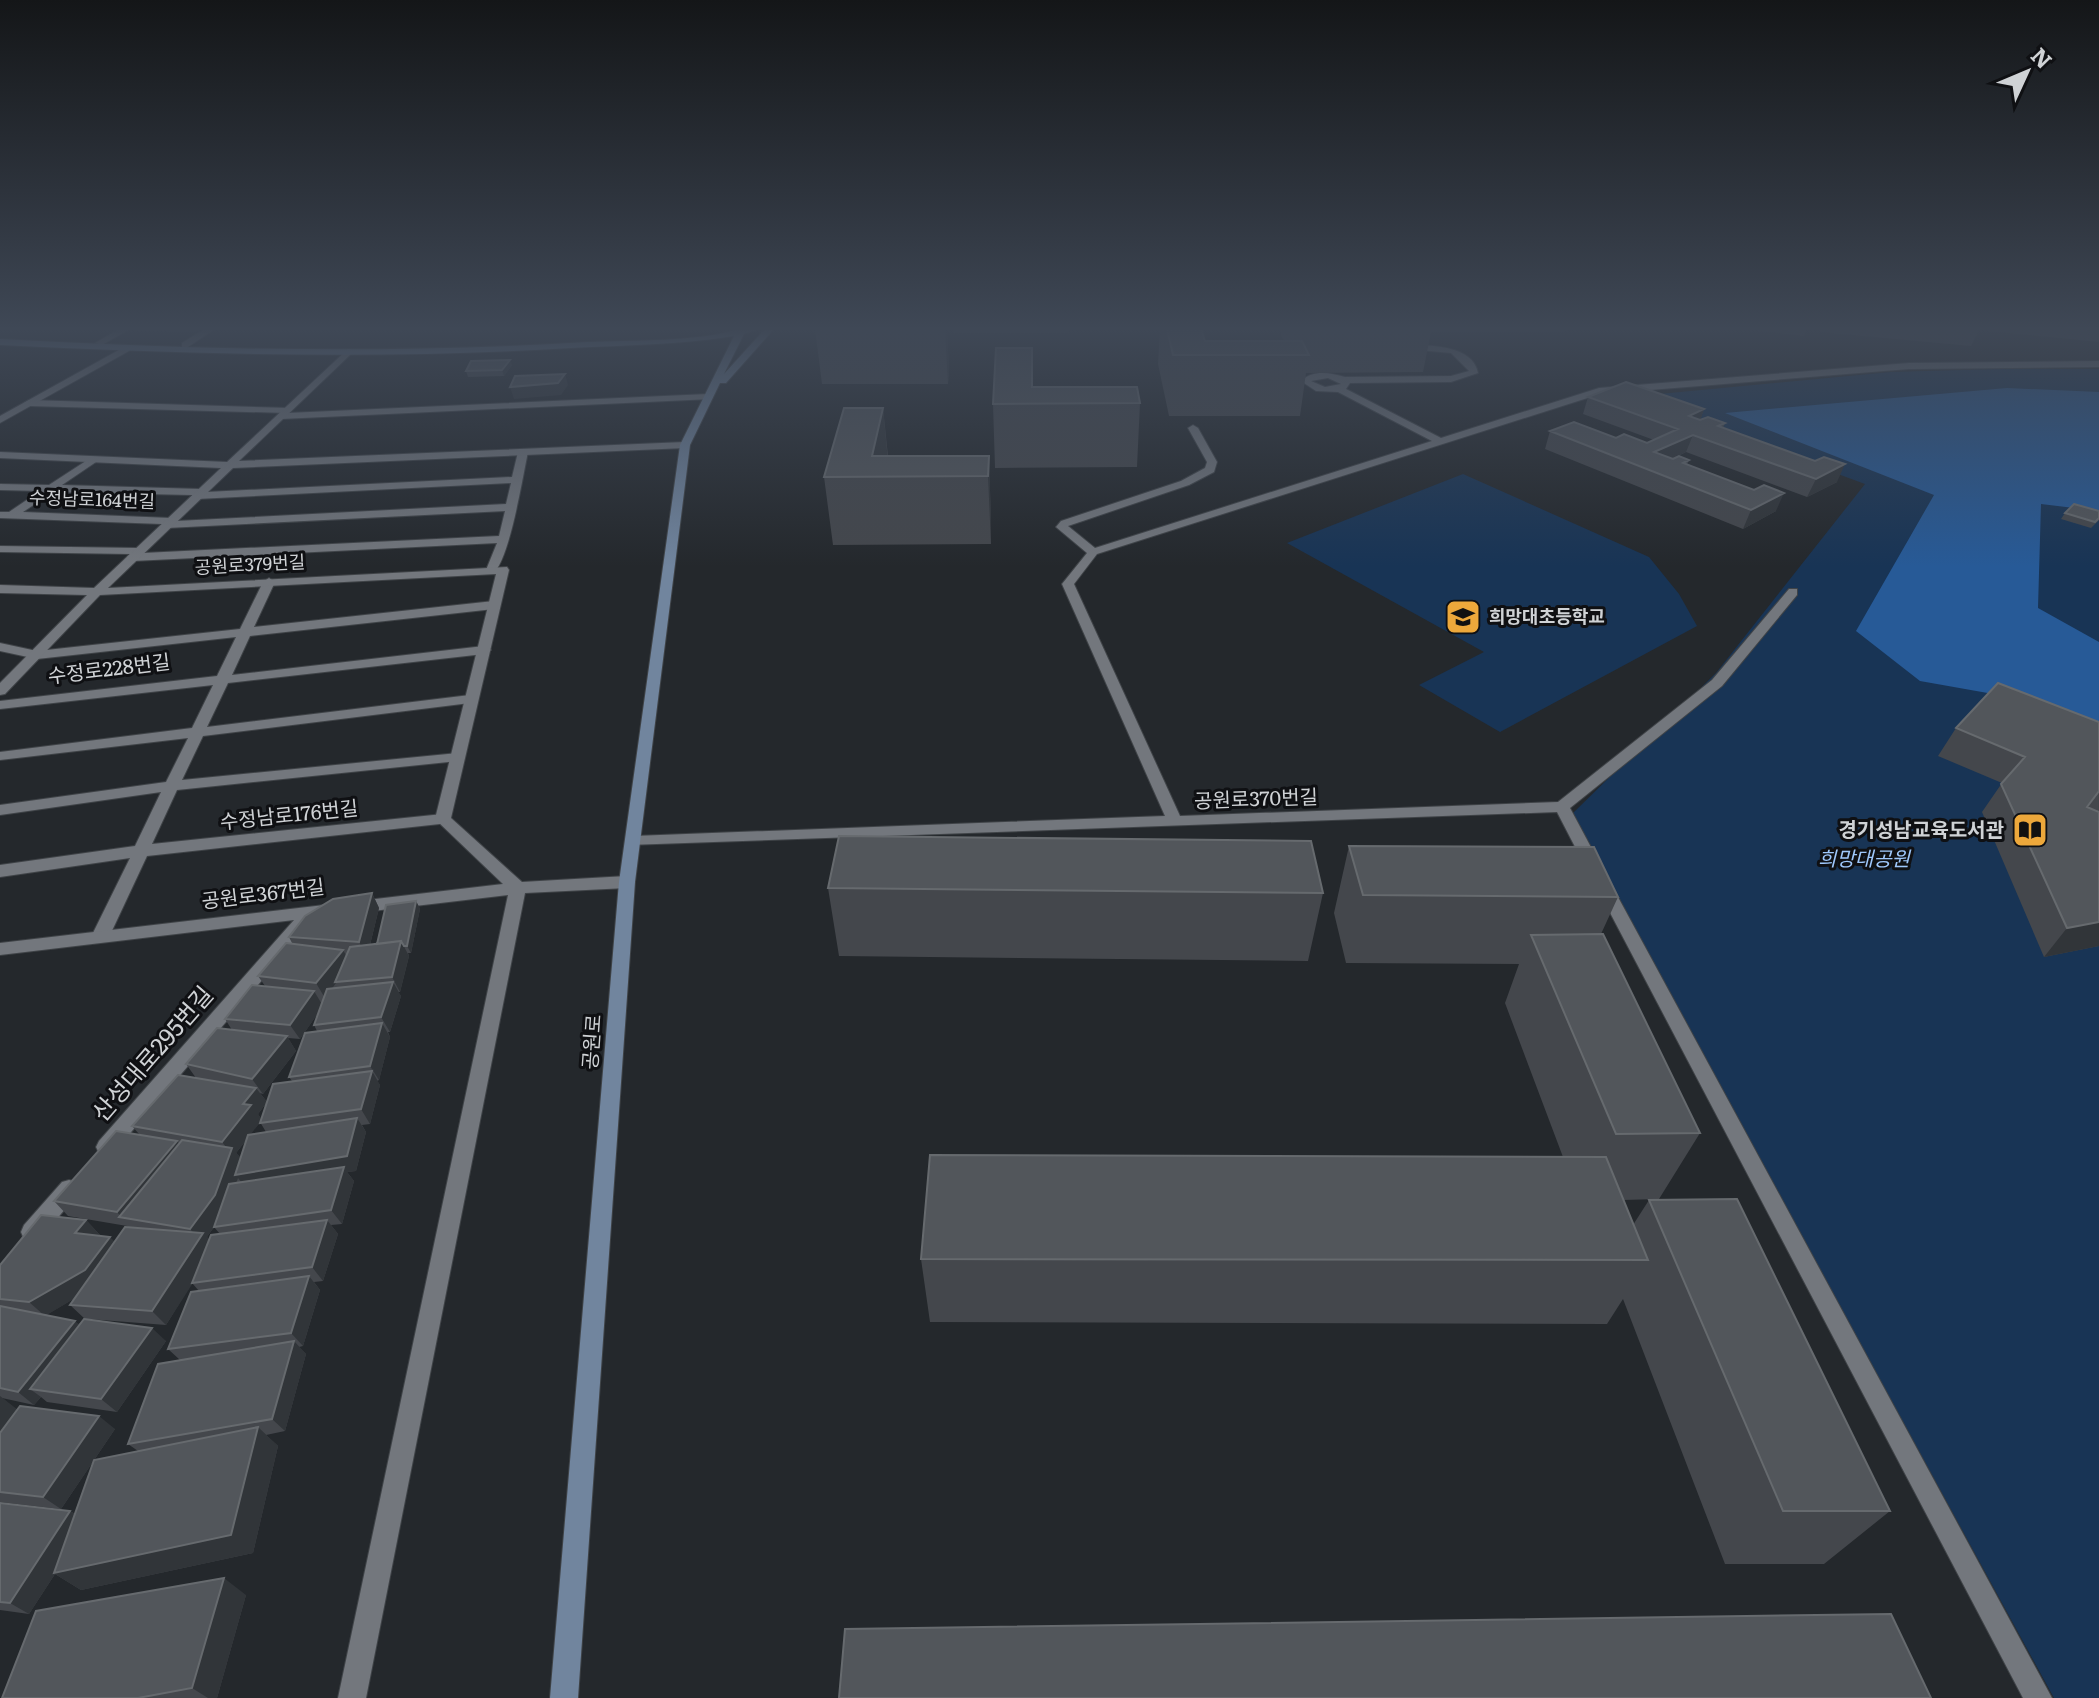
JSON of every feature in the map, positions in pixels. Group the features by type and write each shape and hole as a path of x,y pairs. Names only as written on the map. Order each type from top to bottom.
{"main road":[{"name":"공원로","path":"564,1698 627,882 685,445 703,408"}],"street":[{"path":"0,420 20,408"},
{"path":"163,408 284,413 410,408"},
{"name":"수정로228번길","path":"0,691 97,592 289,408"},
{"path":"1383,408 1439,441"},
{"path":"1175,822 1068,584 1093,552 1544,408"},
{"path":"1093,552 1062,527 1078,517 1185,483 1210,470 1212,462 1193,428"},
{"path":"0,455 230,465 685,445"},
{"path":"352,1698 518,888 443,819 494,605 498,570 523,452"},
{"name":"수정남로164번길","path":"0,524 6,515 92,460"},
{"path":"199,494 517,480"},
{"path":"0,487 50,488"},
{"name":"수정남로164번길","path":"50,488 199,494"},
{"path":"169,523 512,507"},
{"name":"수정남로164번길","path":"6,515 169,523"},
{"path":"0,549 136,554 504,539"},
{"name":"공원로379번길","path":"0,589 97,592 498,570"},
{"path":"101,935 269,582"},
{"path":"1793,592 1717,683 1562,807 2038,1698"},
{"path":"246,632 494,605"},
{"name":"수정로228번길","path":"37,655 246,632"},
{"path":"0,647 37,655"},
{"path":"224,678 484,650"},
{"name":"수정로228번길","path":"0,705 224,678"},
{"path":"0,756 470,699"},
{"name":"수정남로176번길","path":"172,786 458,757"},
{"path":"0,810 172,786"},
{"name":"공원로370번길","path":"634,841 1562,807"},
{"name":"수정남로176번길","path":"140,851 443,819"},
{"path":"0,871 140,851"},
{"name":"공원로367번길","path":"0,949 518,888 627,882"},
{"name":"산성대로295번길","path":"21,1244 313,911"}],"green space":[{"name":"희망대공원","path":"1659,408 2099,408 2099,1698 2054,1698 1571,815 1716,673 1865,484"},
{"path":"1463,474 1649,557 1679,594 1697,626 1500,732 1419,685 1484,652 1287,543"}],"shaded area":[{"path":"1779,408 2099,408 2099,511 2041,504 2038,608 2099,642 2099,733 2027,700 1920,681 1856,631 1934,495 1725,413"}],"building":[{"path":"844,408 883,408 872,456 989,456 988,476 824,477"},
{"path":"1620,408 1702,408 1689,416 1700,420 1708,417 1725,423 1718,426 1815,461 1824,457 1845,464 1816,479 1693,435 1654,452 1673,459 1679,456 1689,460 1683,463 1754,490 1764,485 1784,493 1751,510 1550,431 1574,422 1616,438 1624,434 1647,443 1678,429"},
{"path":"2074,504 2099,511 2099,518 2095,522 2065,513"},
{"name":"경기성남교육도서관","path":"1998,683 2099,722 2099,791 2087,807 2099,812 2099,922 2067,928 2001,784 2025,757 1956,728"},
{"path":"839,836 1311,841 1323,893 828,888"},
{"path":"1349,846 1594,847 1618,897 1363,895"},
{"path":"372,893 359,942 289,937 305,916 333,899"},
{"path":"416,901 407,946 401,941 377,944 386,905"},
{"path":"1603,934 1700,1133 1616,1134 1531,935"},
{"path":"401,941 392,977 335,982 350,947"},
{"path":"286,943 343,950 316,983 258,976"},
{"path":"393,982 381,1017 314,1025 327,989"},
{"path":"252,985 314,991 290,1025 225,1019"},
{"path":"382,1023 370,1066 289,1077 305,1033"},
{"path":"217,1028 287,1036 252,1079 186,1064"},
{"path":"372,1071 361,1109 260,1123 273,1084"},
{"path":"178,1075 256,1088 243,1104 251,1105 222,1142 132,1126"},
{"path":"357,1118 347,1156 235,1175 248,1135"},
{"path":"116,1131 177,1141 117,1212 54,1201"},
{"path":"182,1140 232,1148 215,1195 190,1229 119,1217"},
{"path":"930,1155 1606,1157 1648,1260 921,1259"},
{"path":"344,1167 331,1210 214,1227 229,1184"},
{"path":"1737,1199 1890,1511 1783,1511 1649,1200"},
{"path":"41,1215 86,1220 75,1233 110,1237 85,1270 29,1302 0,1299 0,1265"},
{"path":"327,1220 312,1267 192,1283 211,1235"},
{"path":"125,1227 203,1233 152,1311 70,1305"},
{"path":"309,1276 291,1333 168,1349 191,1292"},
{"path":"0,1306 75,1321 18,1392 0,1388"},
{"path":"84,1319 152,1328 101,1399 30,1389"},
{"path":"294,1341 272,1419 128,1444 158,1364"},
{"path":"20,1406 99,1416 43,1497 0,1492 0,1433"},
{"path":"258,1427 231,1535 54,1573 94,1460"},
{"path":"0,1503 70,1511 10,1603 0,1602"},
{"path":"224,1578 192,1688 138,1698 2,1698 36,1611"},
{"path":"1891,1614 1931,1698 839,1698 845,1629"}],"place":[{"name":"희망대초등학교","path":"1463,617"},
{"name":"경기성남교육도서관","path":"2030,830"}]}
